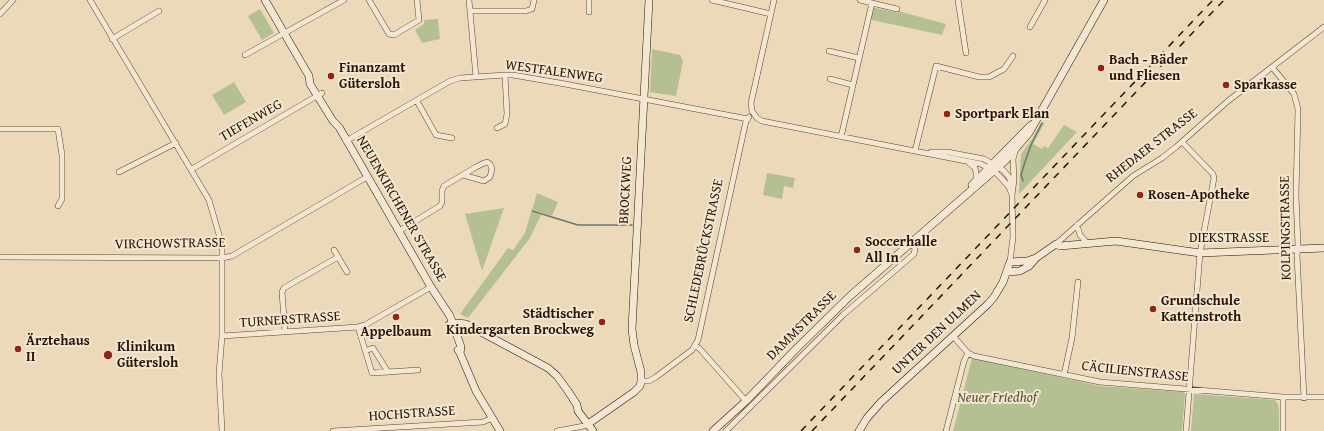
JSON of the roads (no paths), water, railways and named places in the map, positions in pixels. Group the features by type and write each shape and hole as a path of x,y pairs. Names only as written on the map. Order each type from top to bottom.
{"main road":[{"name":"NEUENKIRCHENER STRASSE","path":"264,0 309,76 310,84 320,94 333,122 339,127 431,287 450,316 451,325 461,347 460,353 476,391 500,431"},
{"name":"BROCKWEG","path":"641,381 632,329 649,0"},
{"path":"994,167 1016,149 1029,133 1104,0"},
{"path":"994,167 1036,120"},
{"name":"DAMMSTRASSE","path":"956,203 976,181 994,167"},
{"name":"DAMMSTRASSE","path":"713,431 746,401 850,296 912,244 994,167"},
{"name":"DIEKSTRASSE","path":"1056,244 1060,246 1116,241 1200,253 1324,248"},
{"name":"RHEDAER STRASSE","path":"1007,272 1020,270 1029,266 1036,258 1056,244"},
{"name":"RHEDAER STRASSE","path":"1010,262 1022,262 1036,258"},
{"name":"UNTER DEN ULMEN","path":"859,431 875,408 991,301 998,291 1010,262"},
{"path":"451,325 466,324 542,364 557,376 577,405 582,408 594,431"},
{"path":"589,423 634,392 640,386 641,381"},
{"name":"NEUENKIRCHENER STRASSE","path":"492,419 495,431"},
{"path":"589,423 598,431"}],"street":[{"path":"0,14 13,0"},
{"path":"90,0 112,39 192,169 209,200 222,245 222,336 219,374 222,431"},
{"path":"245,55 344,0"},
{"path":"369,0 389,34 394,35 419,20 417,0"},
{"path":"469,0 476,77"},
{"path":"470,11 526,11 532,9 534,0"},
{"path":"589,0 589,12"},
{"path":"712,0 771,14"},
{"path":"774,0 751,103 753,114 762,122 994,167 1009,187 1012,195"},
{"path":"860,0 897,9"},
{"path":"958,0 966,52"},
{"path":"1030,28 1045,0"},
{"path":"841,137 872,3"},
{"path":"112,39 159,11"},
{"name":"RHEDAER STRASSE","path":"1056,244 1133,176 1162,158 1228,101 1324,27"},
{"path":"829,51 859,58"},
{"path":"917,152 936,66 979,77 989,77 1004,69 1013,56"},
{"name":"KOLPINGSTRASSE","path":"1272,67 1294,94 1298,109 1296,195 1297,255 1304,398"},
{"path":"498,128 506,124 507,114 505,75"},
{"name":"WESTFALENWEG","path":"346,141 450,82 460,78 505,75 565,84 748,119"},
{"path":"830,79 853,84"},
{"name":"TIEFENWEG","path":"192,169 320,94"},
{"path":"416,101 436,136 452,138"},
{"name":"SCHLEDEBRÜCKSTRASSE","path":"695,346 698,340 746,121 753,114"},
{"path":"0,129 58,129 62,155 62,200 58,206"},
{"path":"1182,142 1213,174 1214,178 1200,253 1186,431"},
{"path":"119,172 176,143"},
{"name":"UNTER DEN ULMEN","path":"1010,262 1013,237 1013,159 1016,149"},
{"path":"917,152 954,153 984,159 1009,177 1013,187"},
{"path":"399,231 440,206 444,186 462,175 484,163 487,162 490,164 492,169 490,177 484,181 462,175"},
{"path":"967,162 975,168 976,181"},
{"name":"VIRCHOWSTRASSE","path":"0,256 222,258 232,256 367,177"},
{"path":"1077,225 1080,235 1087,243"},
{"name":"DAMMSTRASSE","path":"726,431 843,315 914,254 915,249 912,244"},
{"path":"334,250 347,272"},
{"path":"285,332 282,292 284,288 338,257"},
{"path":"1064,375 1072,338 1078,282"},
{"name":"TURNERSTRASSE","path":"222,336 358,327 365,325 431,287"},
{"name":"TURNERSTRASSE","path":"358,327 372,373 418,370"},
{"path":"946,431 964,361 968,353 953,336"},
{"path":"641,381 649,381 656,377 692,350 695,346 699,348 746,401"},
{"path":"365,351 373,348 388,372"},
{"name":"CÄCILIENSTRASSE","path":"968,353 974,356 1100,382 1283,397 1324,397"},
{"path":"1283,397 1283,431"},
{"name":"HOCHSTRASSE","path":"332,431 406,429 483,422 492,419"},
{"path":"557,431 584,426 589,423"}],"waterway":[{"path":"1023,181 1021,175 1025,162 1031,145 1042,123"},
{"path":"532,211 578,225 632,225"}],"railway":[{"path":"801,431 1213,0"},
{"path":"812,431 1224,0"}],"place":[{"name":"Bach - Bäder und Fliesen","path":"1101,68"},
{"name":"Finanzamt Gütersloh","path":"331,76"},
{"name":"Sparkasse","path":"1226,85"},
{"name":"Sportpark Elan","path":"947,114"},
{"name":"Rosen-Apotheke","path":"1140,195"},
{"name":"Soccerhalle All In","path":"857,250"},
{"name":"Grundschule Kattenstroth","path":"1153,309"},
{"name":"Appelbaum","path":"396,317"},
{"name":"Städtischer Kindergarten Brockweg","path":"602,322"},
{"name":"Ärztehaus II","path":"18,349"},
{"name":"Klinikum Gütersloh","path":"108,355"}],"park label":[{"name":"Neuer Friedhof","path":"997,398"}]}
